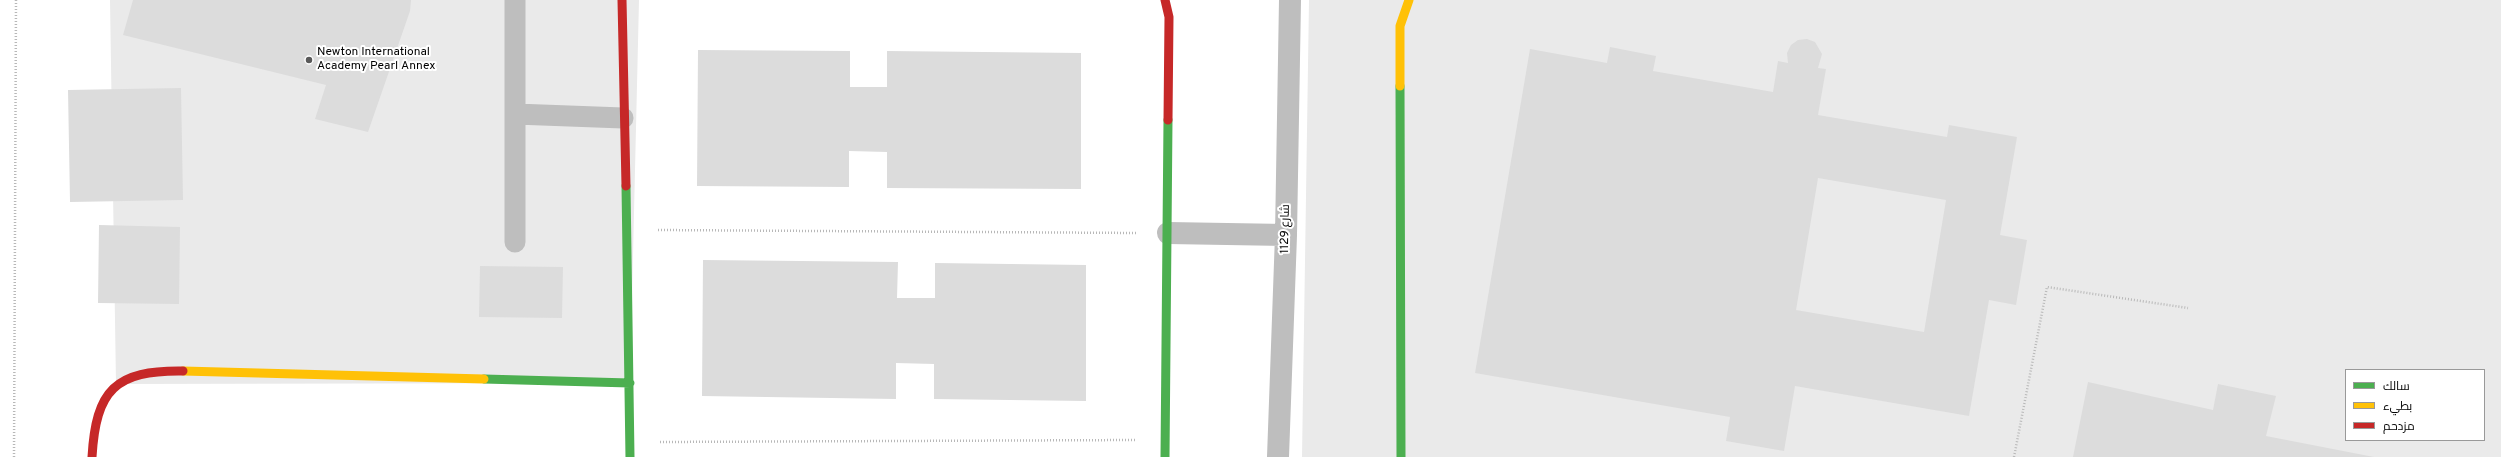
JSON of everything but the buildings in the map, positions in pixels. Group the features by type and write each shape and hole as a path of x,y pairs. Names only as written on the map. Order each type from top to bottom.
{"street":[{"path":"622,0 623,118 630,383 630,457"},
{"path":"1165,0 1169,17 1165,457"},
{"name":"شارع 1129","path":"1278,457 1286,235 1290,0"},
{"path":"1401,457 1400,26 1409,0"},
{"path":"1168,233 1286,235"},
{"path":"92,457 93,433 101,403 116,384 138,374 167,371 630,383"}],"lane":[{"path":"515,242 516,0"},
{"path":"515,114 623,118"}],"path":[{"path":"14,457 16,0"},
{"path":"627,229 1168,233"},
{"path":"2014,457 2047,287 2188,308"},
{"path":"630,442 1166,440"}],"shaded area":[{"path":"110,0 639,0 630,383 116,384"},
{"path":"1309,0 2501,0 2501,457 1302,457"}],"traffic: fast":[{"path":"1400,86 1401,457"},
{"path":"1165,457 1168,120"},
{"path":"626,186 630,457"},
{"path":"484,379 630,383"}],"traffic: slow":[{"path":"1400,86 1400,26 1409,0"},
{"path":"183,371 484,379"}],"traffic: jam":[{"path":"622,0 626,186"},
{"path":"1165,0 1169,17 1168,120"},
{"path":"92,457 94,434 98,415 105,400 114,388 125,380 141,375 183,371"}],"place":[{"name":"Newton International Academy Pearl Annex","path":"309,60"}]}
